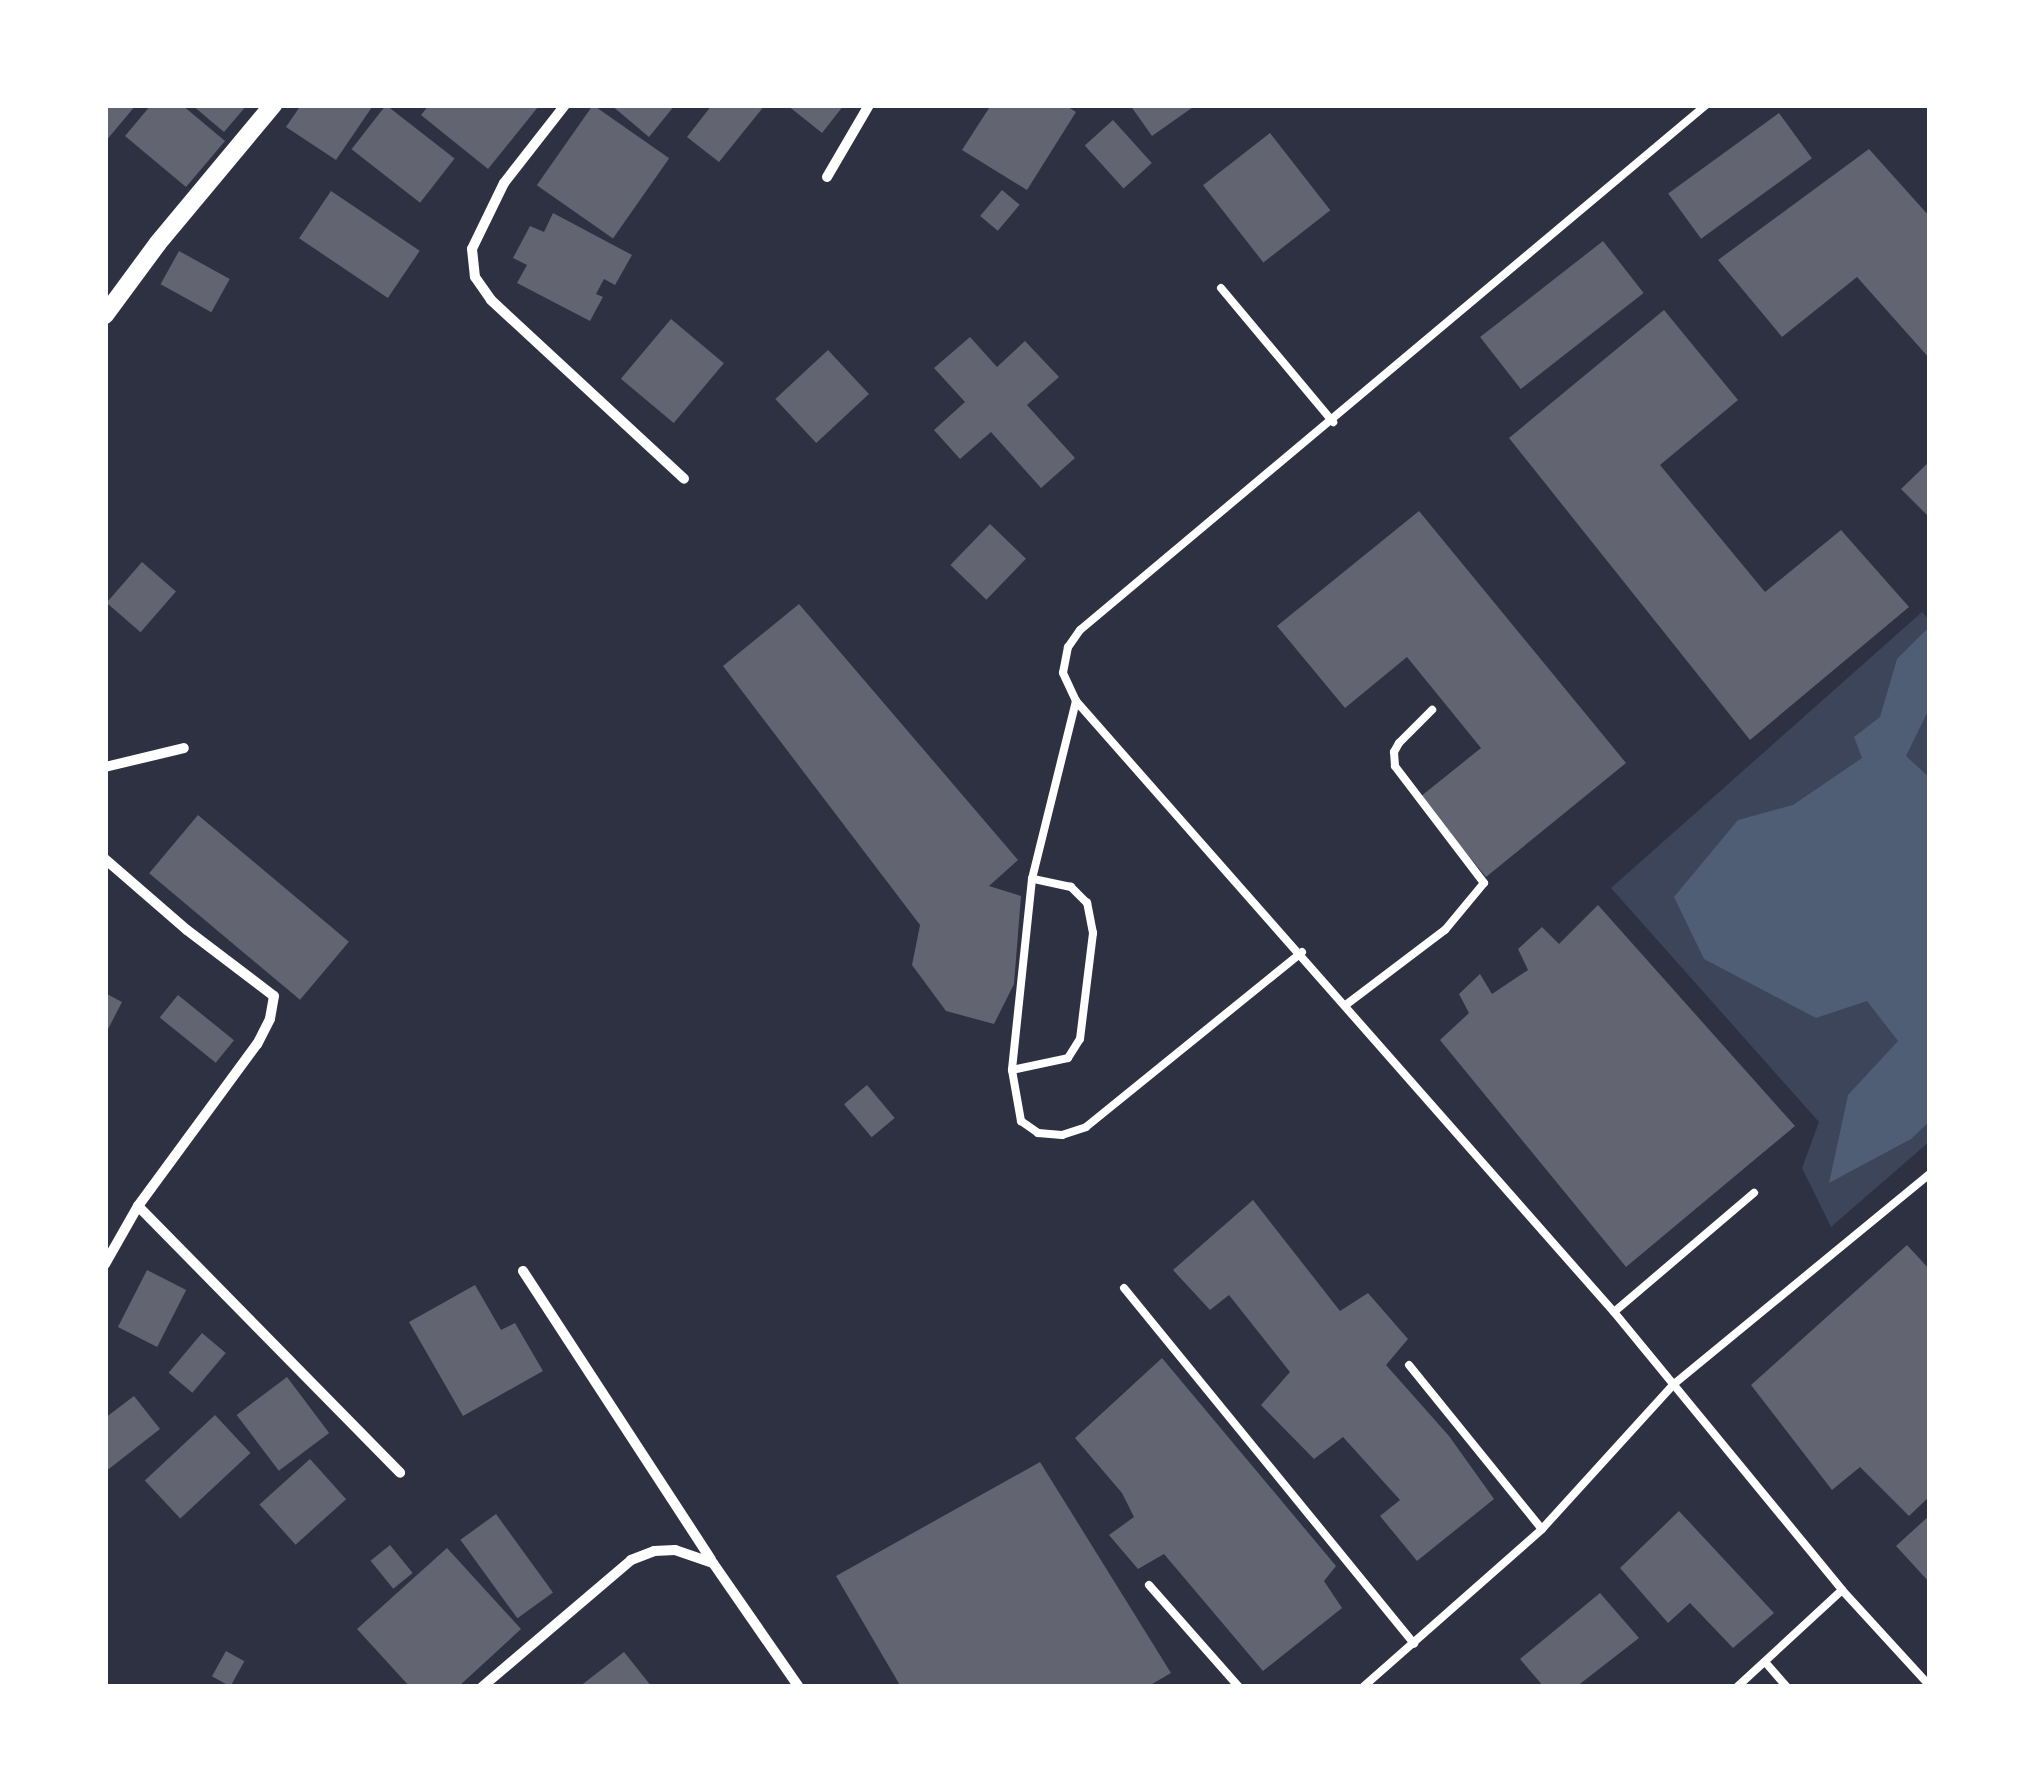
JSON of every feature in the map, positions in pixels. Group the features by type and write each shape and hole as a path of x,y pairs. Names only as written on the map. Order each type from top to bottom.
{"street":[{"path":"105,315 192,200 274,105"},
{"path":"564,105 504,183 472,249 475,277 491,300 684,479"},
{"path":"827,176 869,105"},
{"path":"105,768 184,748"},
{"path":"105,859 187,930 274,996 270,1019 257,1044 138,1206 105,1264"},
{"path":"138,1206 400,1473"},
{"path":"524,1271 713,1563 799,1687"},
{"path":"482,1687 631,1560 654,1551 675,1550 713,1563"}],"lane":[{"path":"1706,105 1333,422 1080,630 1068,647 1063,673 1076,700 1348,1004 1614,1312 1842,1590 1930,1686"},
{"path":"1221,288 1333,422"},
{"path":"1076,700 1032,879 1012,1070 1021,1121 1038,1133 1062,1134 1086,1127 1302,952"},
{"path":"1348,1004 1445,930 1484,883 1395,766 1394,752 1399,743 1432,710"},
{"path":"1012,1070 1068,1058 1080,1040 1093,933 1087,903 1071,887 1032,879"},
{"path":"1363,1687 1542,1528 1674,1384 1930,1174"},
{"path":"1614,1312 1754,1193"},
{"path":"1124,1288 1414,1644"},
{"path":"1408,1365 1542,1528"},
{"path":"1149,1585 1239,1687"},
{"path":"1737,1687 1842,1590"},
{"path":"1766,1663 1787,1687"}],"shaded area":[{"path":"1922,612 1930,621 1930,1141 1831,1227 1802,1168 1819,1122 1611,888"},
{"path":"1929,627 1930,707 1906,756 1930,778 1930,1121 1911,1139 1829,1183 1848,1095 1898,1041 1867,1001 1816,1018 1704,959 1674,897 1738,820 1793,805 1862,758 1854,737 1880,717 1897,659"}],"building":[{"path":"105,105 136,105 105,142"},
{"path":"151,105 182,105 225,141 186,187 125,136"},
{"path":"192,105 247,105 224,132"},
{"path":"301,105 372,107 336,160 286,127"},
{"path":"386,105 455,159 420,203 352,149"},
{"path":"429,105 538,107 488,169 421,115"},
{"path":"593,105 669,158 613,239 537,185"},
{"path":"611,105 675,105 649,137"},
{"path":"712,105 765,105 719,162 687,137"},
{"path":"787,105 844,105 822,133"},
{"path":"991,105 1065,105 1076,112 1027,190 962,150"},
{"path":"1130,105 1196,105 1152,136"},
{"path":"1779,113 1812,158 1701,239 1668,194"},
{"path":"1113,120 1152,163 1124,189 1085,145"},
{"path":"1270,133 1330,210 1263,263 1203,185"},
{"path":"1869,149 1930,217 1930,359 1857,277 1782,337 1718,260"},
{"path":"1002,190 1020,205 998,231 980,216"},
{"path":"331,191 420,251 388,298 299,238"},
{"path":"553,213 632,255 615,285 604,279 596,294 603,297 590,321 517,283 527,265 513,258 530,226 544,232"},
{"path":"1603,241 1644,293 1521,389 1480,337"},
{"path":"179,251 230,279 211,312 161,284"},
{"path":"1664,310 1738,400 1660,465 1765,592 1841,530 1909,607 1750,740 1509,438"},
{"path":"671,319 724,363 674,423 621,379"},
{"path":"970,337 997,367 1025,341 1059,377 1027,405 1075,458 1041,488 991,432 960,459 934,430 965,402 934,368"},
{"path":"828,350 869,394 816,443 775,399"},
{"path":"1930,461 1930,518 1901,489"},
{"path":"1419,511 1626,763 1486,877 1420,797 1481,748 1407,657 1345,708 1277,626"},
{"path":"990,524 1026,559 986,600 950,565"},
{"path":"142,562 176,592 141,632 107,603"},
{"path":"799,604 1018,860 989,886 1021,896 1014,984 994,1024 946,1011 912,965 920,925 723,666"},
{"path":"198,815 349,942 300,1000 149,873"},
{"path":"1598,905 1795,1126 1626,1267 1440,1040 1469,1013 1459,994 1480,974 1492,994 1528,970 1518,949 1542,927 1559,944"},
{"path":"105,993 122,1002 105,1035"},
{"path":"178,995 234,1040 216,1063 160,1018"},
{"path":"867,1085 895,1118 872,1137 844,1104"},
{"path":"1253,1200 1340,1311 1368,1293 1408,1339 1386,1365 1449,1436 1494,1499 1417,1561 1380,1516 1400,1500 1343,1437 1314,1459 1261,1405 1290,1372 1229,1295 1210,1310 1173,1270"},
{"path":"1907,1245 1930,1270 1930,1496 1909,1516 1860,1467 1832,1490 1751,1385"},
{"path":"147,1270 186,1290 157,1347 118,1327"},
{"path":"475,1285 501,1330 515,1323 543,1371 463,1416 409,1322"},
{"path":"202,1333 226,1353 192,1393 169,1373"},
{"path":"1162,1358 1336,1566 1324,1581 1342,1608 1263,1671 1164,1554 1138,1569 1109,1535 1134,1517 1122,1493 1075,1438"},
{"path":"287,1377 329,1433 279,1471 237,1415"},
{"path":"134,1396 160,1429 105,1472 105,1418"},
{"path":"215,1415 250,1453 180,1519 145,1480"},
{"path":"310,1459 346,1499 296,1545 259,1505"},
{"path":"1040,1462 1171,1673 1147,1687 901,1687 836,1576"},
{"path":"1679,1511 1774,1613 1733,1648 1690,1603 1668,1623 1620,1568"},
{"path":"496,1514 553,1592 517,1618 460,1540"},
{"path":"1930,1515 1930,1583 1896,1546"},
{"path":"390,1545 413,1573 393,1589 371,1561"},
{"path":"447,1548 521,1629 458,1687 410,1687 357,1629"},
{"path":"1600,1593 1639,1638 1576,1687 1544,1687 1520,1659"},
{"path":"226,1651 244,1661 230,1687 212,1676"},
{"path":"624,1652 652,1687 579,1687"}]}
